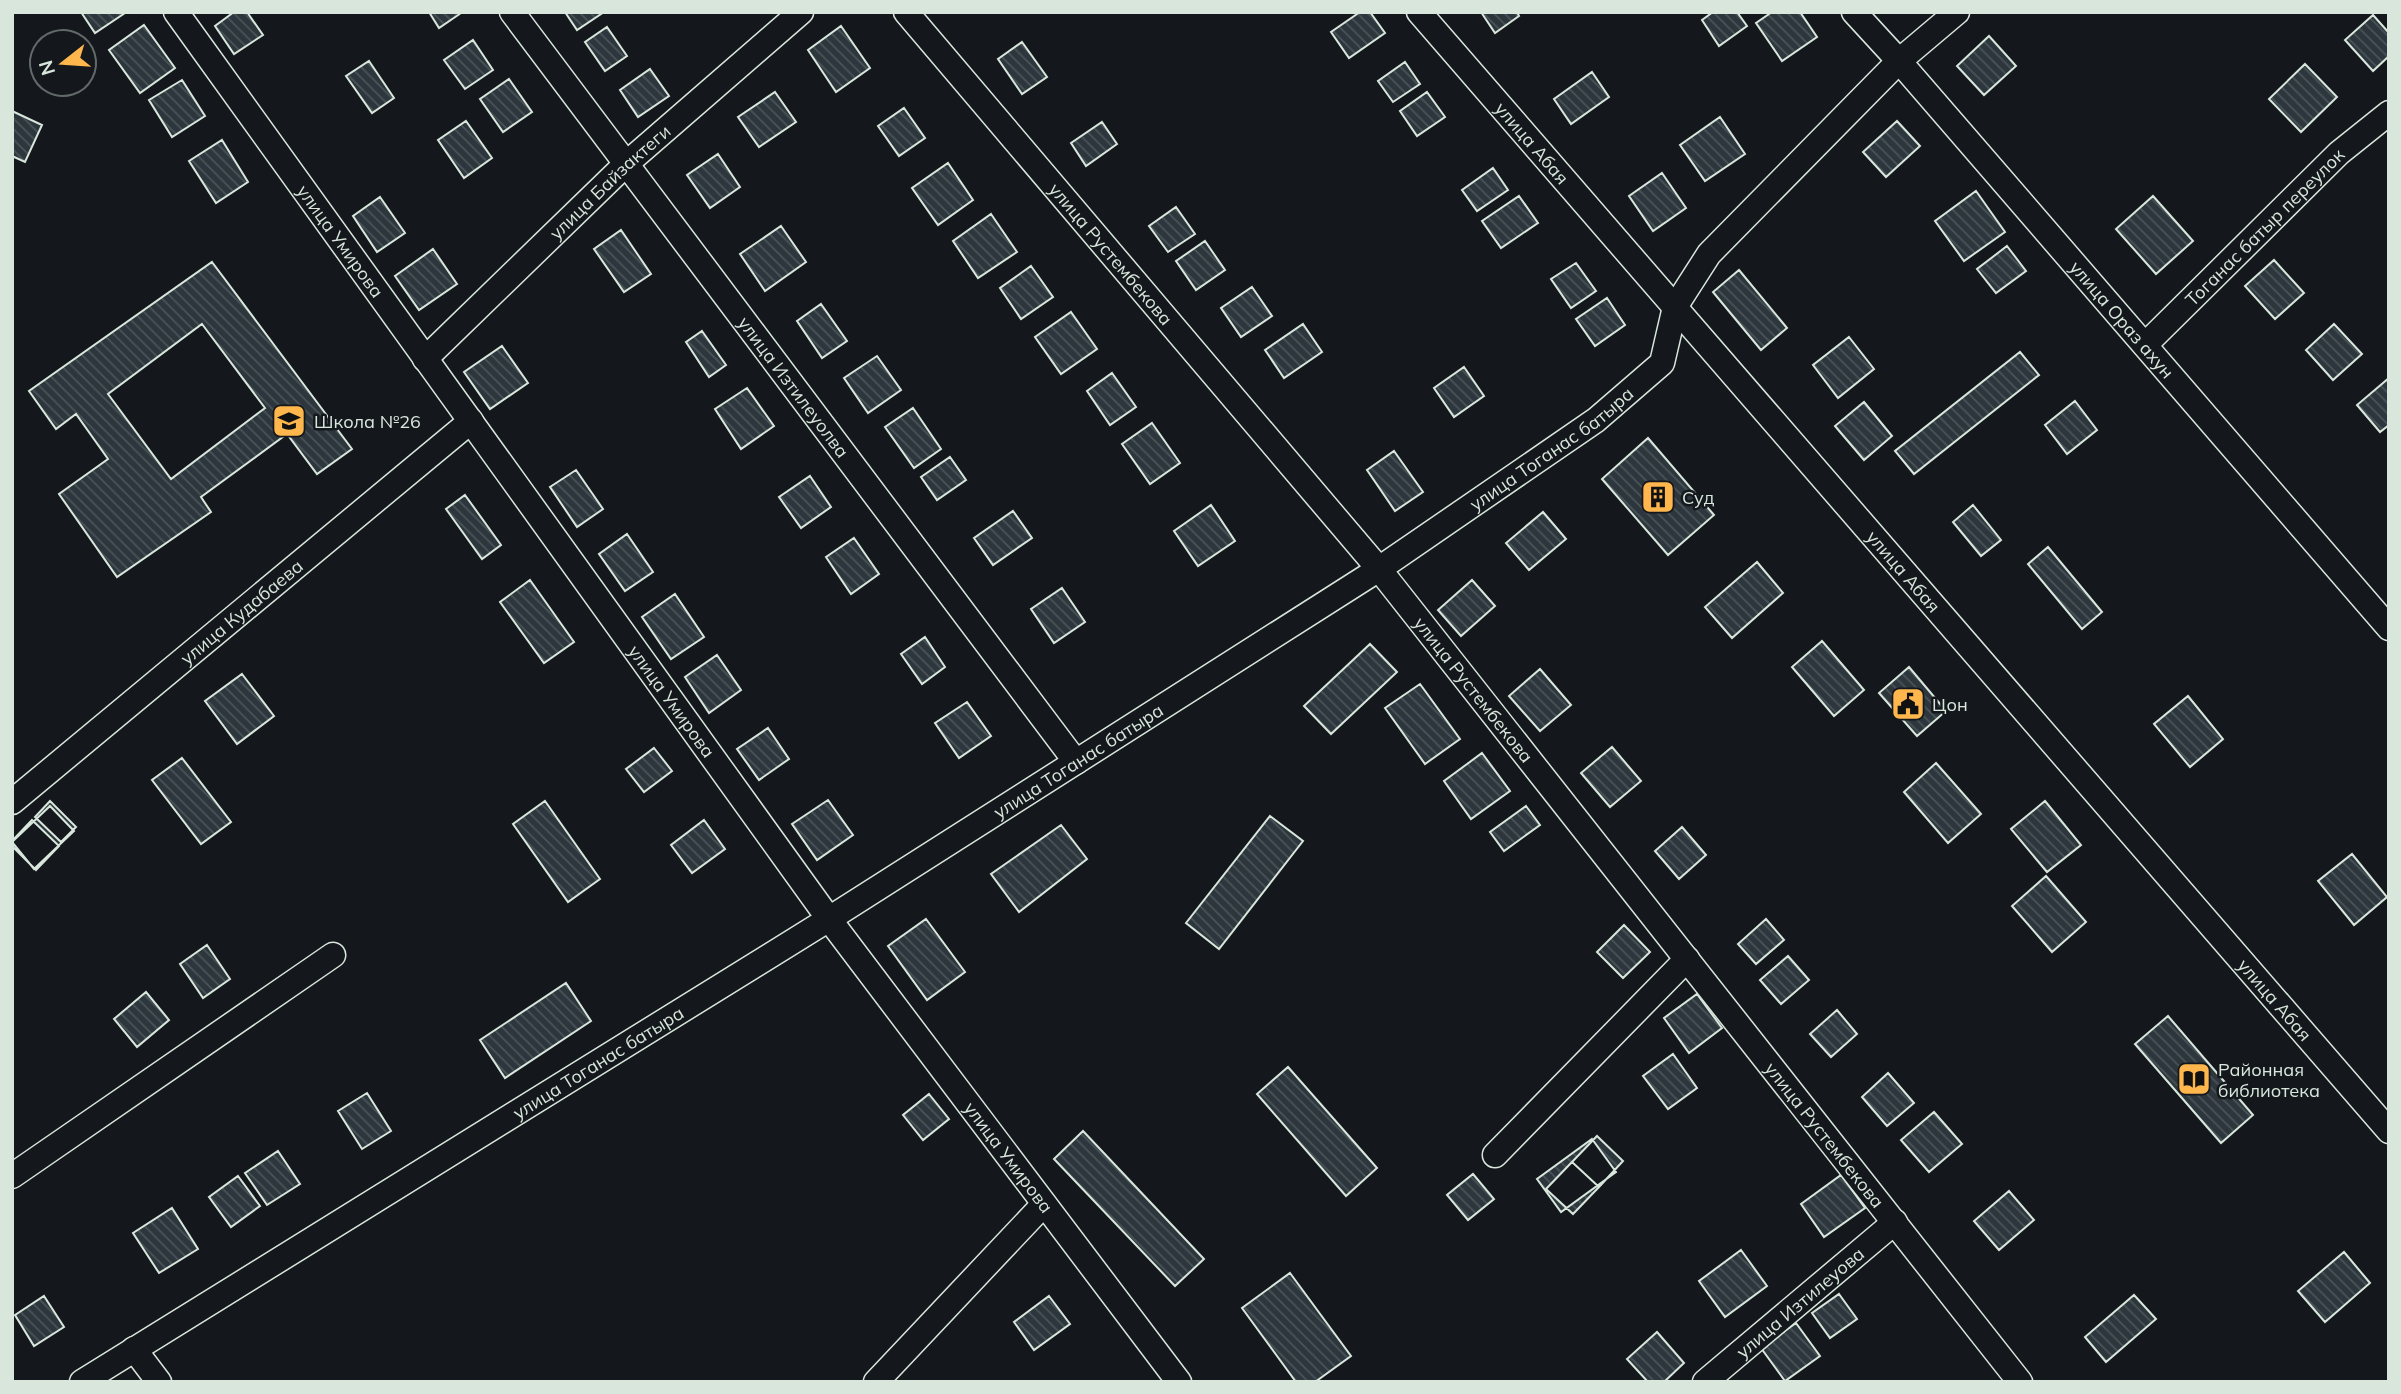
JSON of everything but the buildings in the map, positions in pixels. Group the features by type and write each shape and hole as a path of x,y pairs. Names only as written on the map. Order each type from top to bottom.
{"street":[{"name":"улица Умирова","path":"176,12 829,919 1179,1382"},
{"name":"улица Изтилеуолва","path":"512,12 1076,762"},
{"name":"улица Байзактеги","path":"425,359 626,164 801,12"},
{"name":"улица Рустембекова","path":"906,12 1379,569 2020,1382"},
{"name":"улица Абая","path":"1419,12 2389,1131"},
{"name":"улица Ораз ахун","path":"1854,12 2389,628"},
{"name":"улица Тоганас батыра","path":"82,1382 829,919 1379,569 1596,420 1662,363 1675,307 1709,254 1899,61 1957,12"},
{"name":"Тоганас батыр переулок","path":"2145,345 2339,153 2389,113"},
{"name":"улица Кудабаева","path":"12,802 471,421"},
{"path":"12,1176 332,955"},
{"path":"1495,1155 1687,959"},
{"path":"876,1382 1044,1204"},
{"name":"улица Изтилеуова","path":"1705,1382 1895,1222"},
{"path":"134,1349 159,1382"}],"place":[{"name":"Школа №26","path":"289,421"},
{"name":"Суд","path":"1658,497"},
{"name":"Цон","path":"1908,704"},
{"name":"Районная библиотека","path":"2194,1079"}]}
